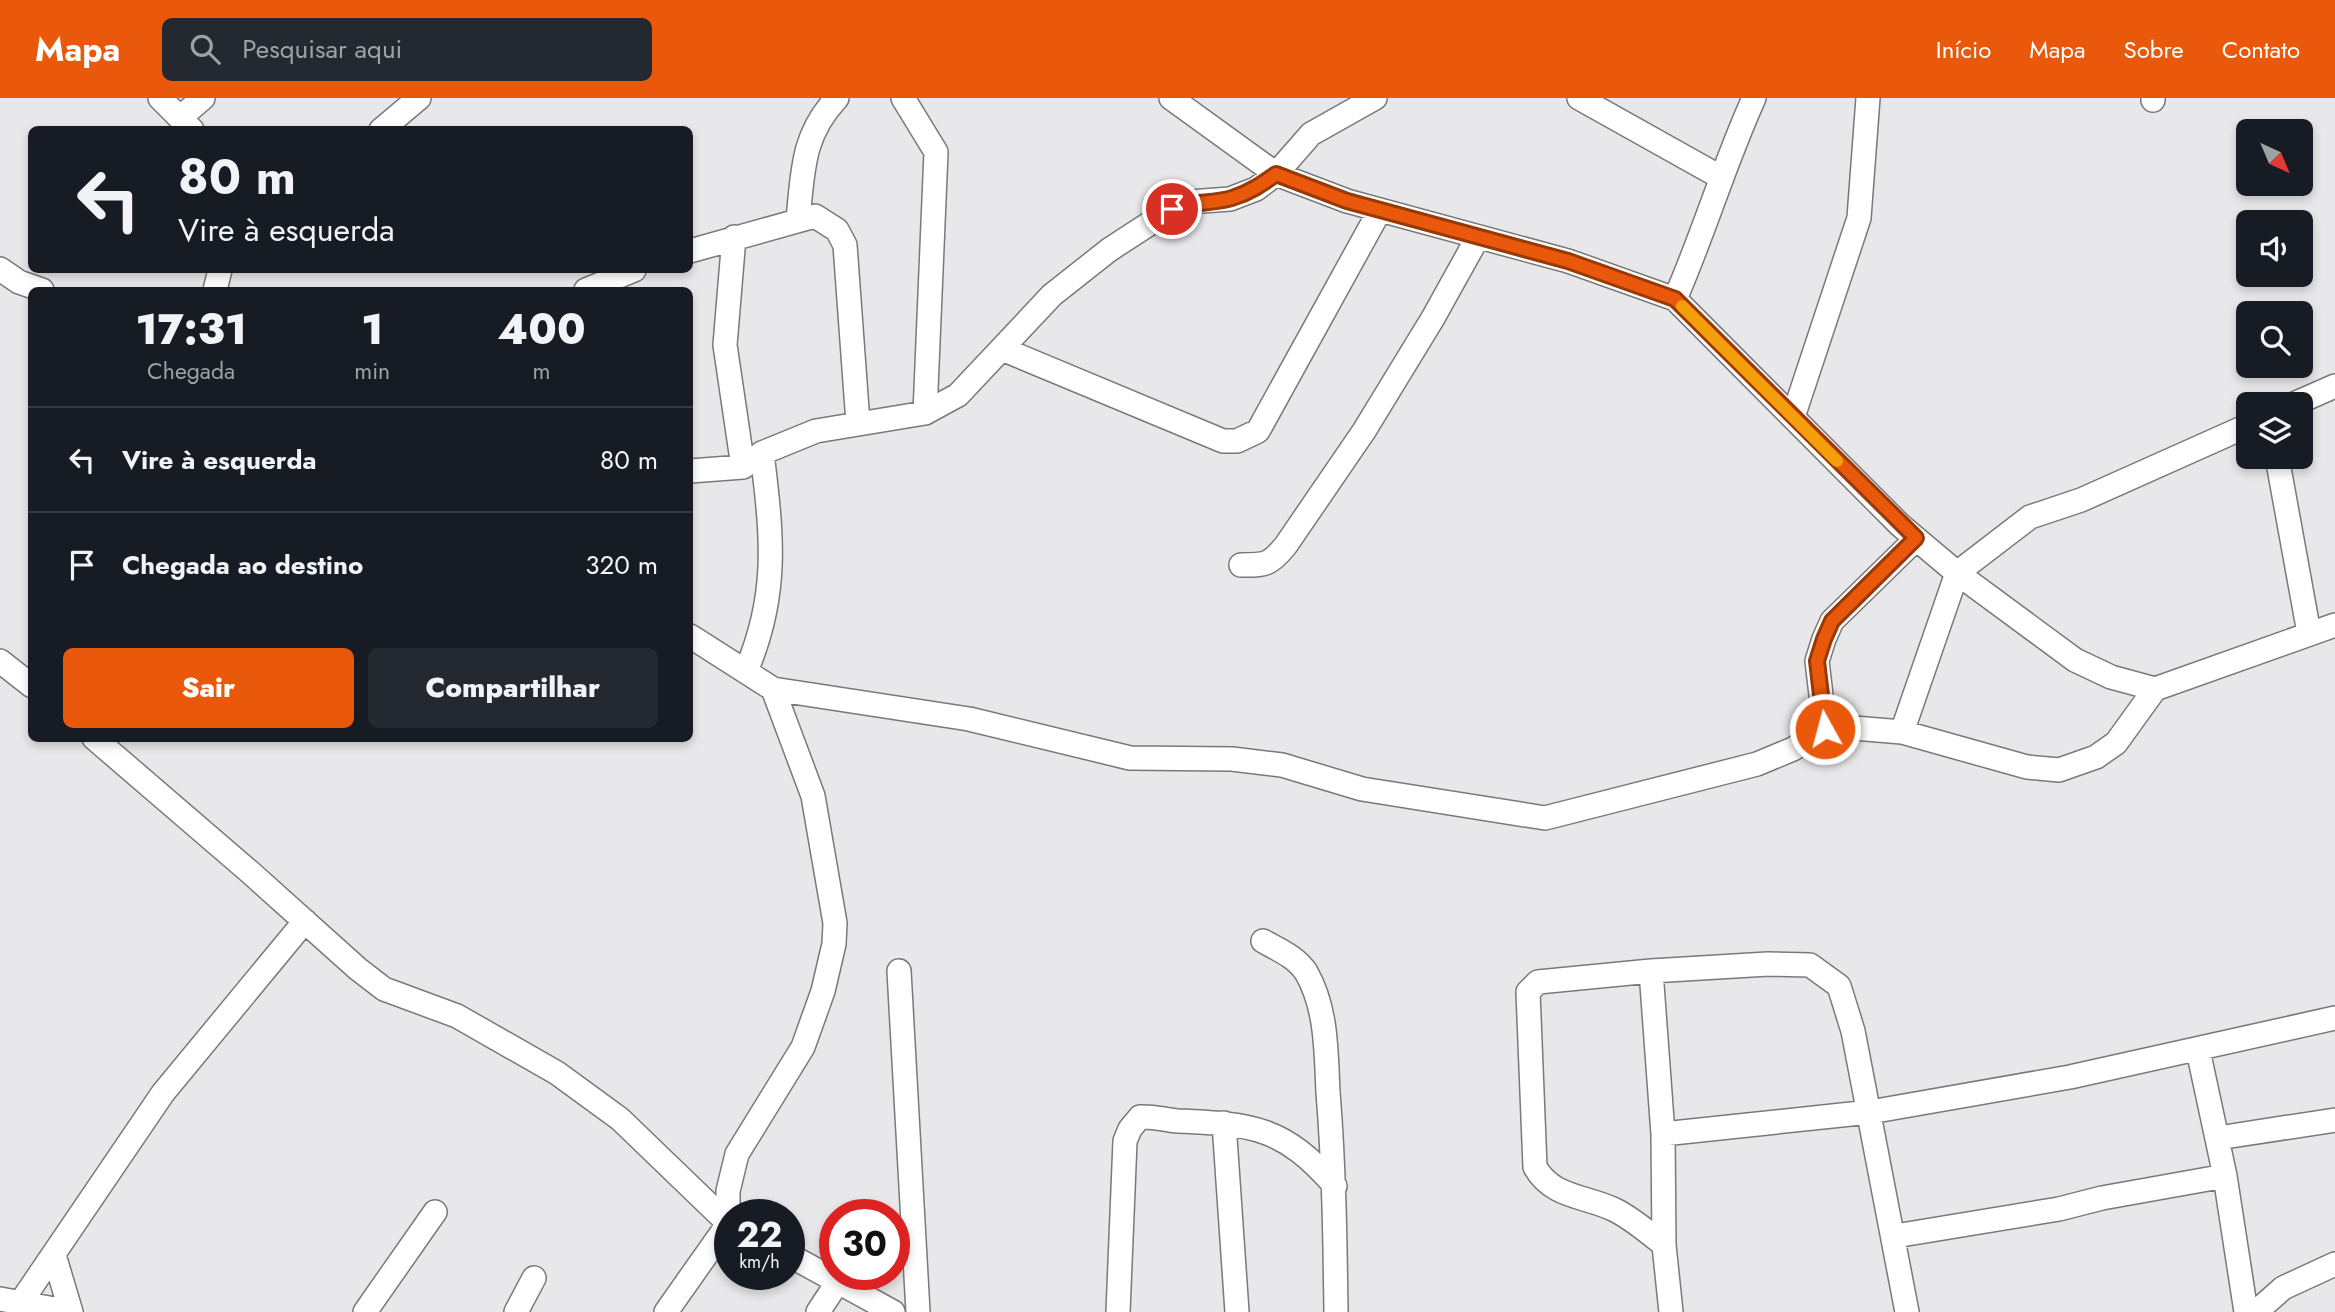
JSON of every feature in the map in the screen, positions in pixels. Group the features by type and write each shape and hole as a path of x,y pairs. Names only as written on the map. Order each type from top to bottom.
{"street":[{"path":"160,98 186,123 203,98"},
{"path":"386,126 419,98"},
{"path":"798,219 805,153 823,113 837,98"},
{"path":"903,98 936,152 925,413"},
{"path":"693,471 743,467 762,453 816,431 925,413 958,395 1052,295 1110,250 1189,202 1230,199 1256,189 1276,174 1311,134 1342,106 1375,98"},
{"path":"1579,98 1722,178"},
{"path":"1675,299 1701,240 1754,98"},
{"path":"1793,418 1859,218 1868,98"},
{"path":"1176,100 1276,174 1380,210 1568,261 1675,299 1916,538 1957,573 2075,660 2111,677 2155,689"},
{"path":"1002,349 1223,440 1237,441 1258,430 1380,210"},
{"path":"693,250 815,216 837,230 845,245 858,423"},
{"path":"734,237 725,345 743,467"},
{"path":"1241,565 1264,565 1275,559 1286,545 1364,431 1478,237"},
{"path":"0,269 19,282 33,287"},
{"path":"593,287 627,273"},
{"path":"2313,393 2334,380"},
{"path":"1902,732 1957,573 2030,517 2081,500 2236,431"},
{"path":"746,671 761,638 768,606 771,527 762,453"},
{"path":"2279,469 2309,633"},
{"path":"1825,729 1817,661 1832,621 1916,538"},
{"path":"693,638 773,689 969,719 1130,758 1232,759 1282,765 1362,789 1545,818 1757,764 1793,749 1825,729 1854,727 1902,732 2027,767 2059,770 2096,757 2116,743 2155,689 2335,625"},
{"path":"3,669 28,684"},
{"path":"728,1199 737,1154 803,1047 823,991 834,944 835,923 813,796 773,689"},
{"path":"99,742 384,989 457,1016 557,1073 621,1119 714,1209"},
{"path":"10,1300 54,1255 163,1093 304,921"},
{"path":"1263,941 1298,963 1317,995 1325,1050 1335,1186 1336,1312"},
{"path":"1664,1245 1614,1209 1578,1199 1555,1188 1541,1178 1535,1167 1528,992 1531,986 1538,982 1651,971 1768,964 1810,965 1839,986 1853,1031 1908,1312"},
{"path":"899,971 918,1312"},
{"path":"1651,971 1663,1134 1664,1245 1671,1312"},
{"path":"1663,1134 1870,1112 2070,1077 2335,1018"},
{"path":"2198,1050 2225,1176 2246,1312"},
{"path":"1118,1312 1125,1141 1130,1129 1140,1117 1224,1123 1275,1134 1315,1162 1335,1186"},
{"path":"2218,1138 2335,1120"},
{"path":"1224,1123 1237,1312"},
{"path":"1895,1236 2059,1209 2102,1198 2225,1176"},
{"path":"365,1312 435,1212"},
{"path":"666,1312 714,1245"},
{"path":"10,1300 71,1312 54,1255"},
{"path":"2256,1312 2283,1288 2335,1264"},
{"path":"516,1312 534,1278"},
{"path":"818,1312 832,1290"},
{"path":"856,1290 892,1312"}],"slow traffic":[{"path":"1682,306 1837,461"}],"route":[{"path":"1172,209 1189,202 1230,199 1256,189 1276,174 1347,201 1568,261 1675,299 1916,538 1832,621 1817,661 1825,729"}]}
